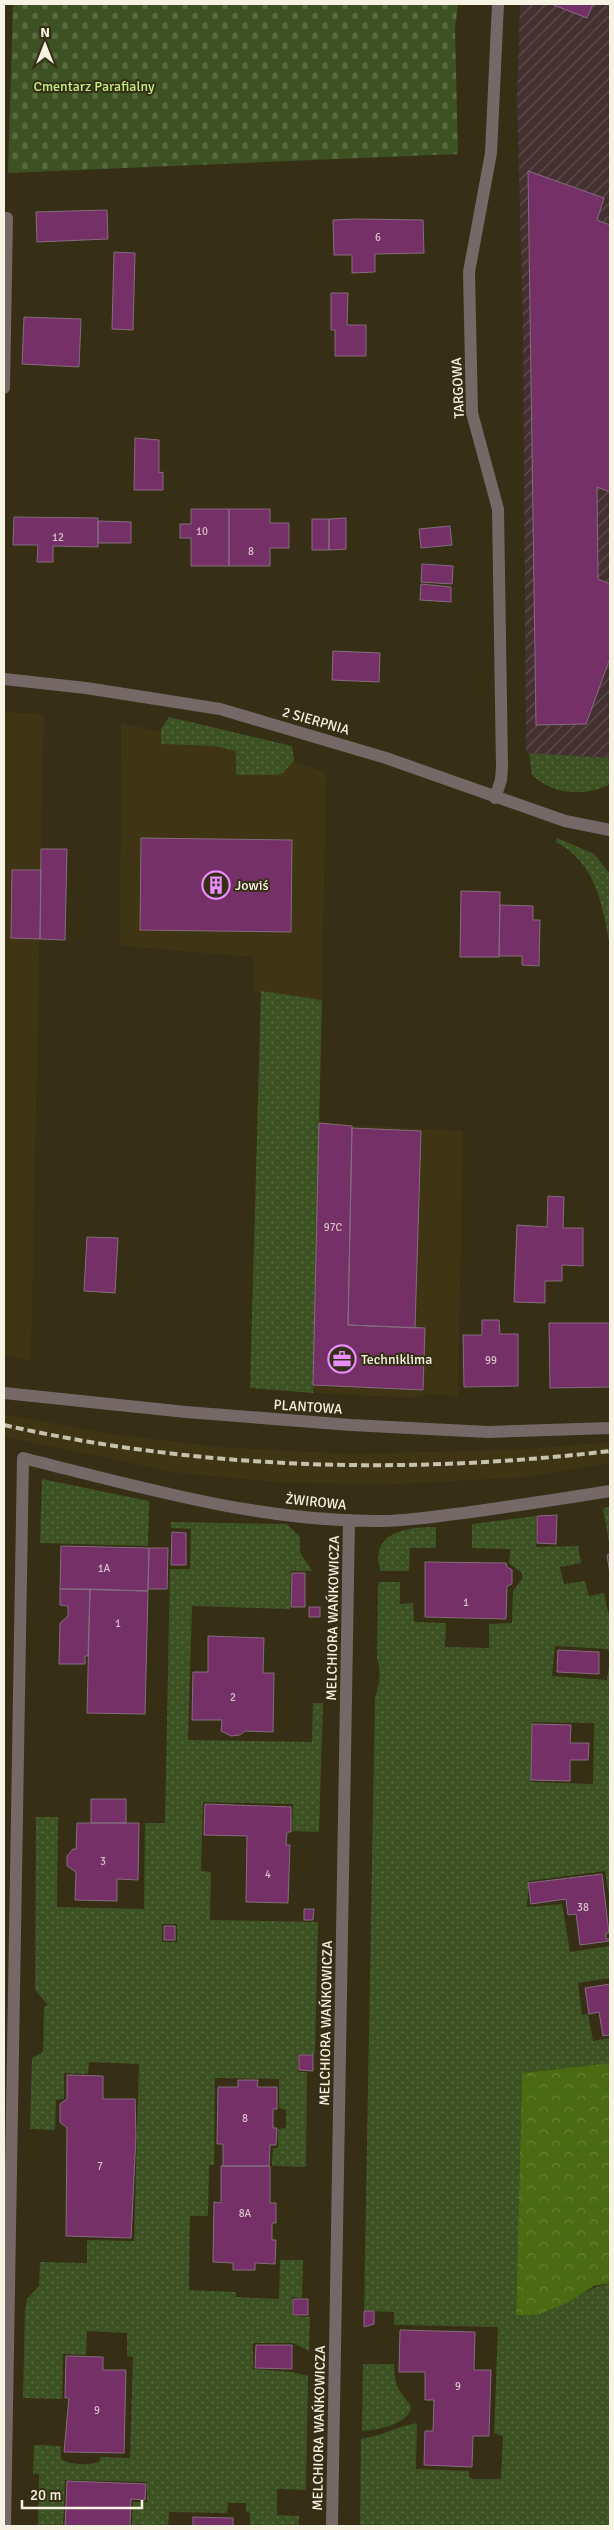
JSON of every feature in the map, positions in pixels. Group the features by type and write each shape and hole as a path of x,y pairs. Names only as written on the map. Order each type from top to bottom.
{"street":[{"name":"TARGOWA","path":"496,798 502,767 498,509 472,413 469,272 490,153 498,4"},
{"path":"4,388 7,218"},
{"name":"2 SIERPNIA","path":"4,679 86,688 220,709 386,758 565,821 610,830"},
{"name":"PLANTOWA","path":"4,1393 186,1412 351,1425 488,1432 610,1428"},
{"name":"ŻWIROWA","path":"5,2526 23,1458 213,1503 305,1517 349,1520 383,1521 435,1516 610,1491"},
{"name":"MELCHIORA WAŃKOWICZA","path":"332,2526 349,1520"}],"shaded area":[{"path":"520,4 610,4 610,758 526,753 523,326 517,98"},
{"path":"4,712 44,714 31,1361 4,1354"},
{"path":"121,723 292,761 326,772 322,1000 253,991 254,957 120,946"},
{"path":"319,1123 463,1131 458,1396 425,1394 413,1398 313,1393"},
{"path":"4,1414 105,1433 220,1447 350,1454 526,1449 610,1442 610,1463 529,1477 400,1484 287,1483 179,1473 4,1437"}],"green space":[{"name":"Cmentarz Parafialny","path":"13,4 458,4 455,29 458,154 8,173"},
{"path":"169,717 292,746 294,760 285,771 278,775 236,775 236,751 215,746 161,744 161,729"},
{"path":"529,753 610,758 610,784 591,791 580,792 570,792 549,787 532,775"},
{"path":"557,838 594,854 610,874 610,946 600,901 589,874 570,851 556,842"},
{"path":"261,991 322,1000 313,1393 250,1388"},
{"path":"42,1479 149,1501 148,1546 40,1543"},
{"path":"610,1507 610,1543 609,1543 603,1508"},
{"path":"536,1516 536,1547 578,1546 581,1563 560,1567 564,1584 585,1581 589,1596 604,1593 608,1612 610,1612 610,1653 608,1649 555,1646 552,1676 607,1680 610,1659 610,1902 605,1871 529,1881 527,1907 562,1904 570,1952 610,1946 610,1978 578,1983 582,2015 588,2014 593,2041 610,2038 610,2063 522,2073 516,2314 542,2312 610,2283 610,2526 360,2526 361,2439 417,2423 416,2469 469,2471 469,2477 473,2479 501,2479 503,2436 494,2433 498,2327 394,2325 394,2312 364,2311 375,1697 379,1678 377,1658 378,1587 379,1582 400,1582 400,1604 413,1603 414,1622 446,1623 445,1647 489,1648 489,1624 512,1623 513,1591 522,1579 522,1573 509,1563 510,1549 472,1548 472,1524","holes":["532,1722 594,1723 593,1784 531,1782"]},
{"path":"171,1522 287,1524 300,1537 300,1552 312,1571 291,1571 290,1609 192,1606 188,1740 312,1742 313,1703 323,1703 319,1832 292,1831 293,1804 203,1802 201,1871 211,1872 210,1920 318,1922 315,2055 298,2054 298,2072 307,2072 306,2167 272,2166 273,2148 278,2148 278,2129 286,2128 286,2110 279,2108 279,2079 215,2078 214,2165 209,2165 208,2216 190,2216 189,2290 236,2292 236,2297 279,2299 280,2260 303,2260 302,2298 292,2297 292,2316 310,2317 309,2351 293,2343 253,2343 253,2369 292,2372 308,2376 306,2490 277,2489 277,2515 299,2516 299,2526 250,2526 250,2513 246,2512 246,2503 228,2503 227,2513 169,2512 168,2526 132,2526 133,2502 147,2502 147,2482 65,2480 63,2526 38,2526 39,2474 33,2474 34,2445 61,2446 61,2459 75,2464 96,2463 100,2461 100,2457 130,2458 133,2357 127,2356 127,2333 87,2331 86,2355 63,2354 62,2399 23,2398 25,2311 27,2299 39,2286 40,2262 87,2263 87,2240 134,2241 139,2064 89,2062 88,2074 64,2073 64,2099 56,2100 55,2130 30,2129 32,2058 43,2052 44,2007 48,2005 35,1990 36,1817 58,1817 57,1907 144,1909 145,1823 165,1823 170,1569 190,1569 191,1529 171,1528","holes":["162,1924 177,1924 177,1942 162,1942"]},
{"path":"436,1527 436,1548 410,1548 409,1571 380,1571 378,1558 380,1548 391,1535 408,1529"},
{"path":"610,2063 610,2283 594,2286 567,2303 537,2315 516,2315 522,2073"},
{"path":"363,2364 394,2364 398,2387 411,2406 410,2412 399,2422 362,2431"}],"building":[{"path":"551,4 593,4 587,18"},
{"path":"528,171 604,198 597,220 610,225 610,492 597,487 598,579 610,584 610,658 586,724 536,725"},
{"path":"107,210 108,239 37,242 36,212"},
{"path":"333,220 423,220 424,253 375,254 375,272 352,273 352,255 334,255"},
{"path":"114,252 135,253 133,330 112,329"},
{"path":"331,293 348,293 347,325 366,325 366,356 335,356 335,330 331,330"},
{"path":"24,317 81,319 79,367 22,364"},
{"path":"135,438 159,440 159,473 163,472 163,490 134,490"},
{"path":"191,509 229,509 229,566 191,566 191,538 180,538 180,524 191,524"},
{"path":"229,509 270,509 270,523 289,523 289,548 270,548 270,566 229,566"},
{"path":"14,517 98,518 98,547 53,546 53,562 37,562 38,545 13,545"},
{"path":"346,518 346,549 329,550 329,519"},
{"path":"312,519 329,519 329,550 312,550"},
{"path":"98,521 131,522 131,543 98,543"},
{"path":"450,526 452,545 421,548 419,529"},
{"path":"422,564 453,566 452,584 421,582"},
{"path":"421,584 451,587 451,602 420,600"},
{"path":"333,651 380,653 379,682 332,680"},
{"name":"Jowiś","path":"141,838 292,840 291,932 140,930"},
{"path":"41,849 67,849 65,940 40,939"},
{"path":"12,870 41,870 40,939 11,938"},
{"path":"461,891 500,892 499,957 460,957"},
{"path":"500,905 533,906 533,920 540,920 539,966 522,965 522,956 499,956"},
{"path":"319,1123 352,1126 348,1325 425,1328 423,1390 313,1385"},
{"path":"352,1128 421,1131 415,1328 348,1325"},
{"path":"548,1196 564,1197 563,1228 583,1228 583,1266 562,1265 562,1281 545,1281 545,1303 514,1302 517,1225 547,1227"},
{"path":"87,1237 118,1238 115,1293 84,1291"},
{"path":"482,1320 499,1320 500,1334 518,1334 518,1386 464,1387 463,1335 482,1335"},
{"path":"549,1323 610,1323 610,1387 550,1388"},
{"path":"557,1515 556,1544 537,1543 537,1516"},
{"path":"172,1532 186,1533 186,1565 171,1565"},
{"path":"61,1546 149,1548 148,1591 60,1589"},
{"path":"149,1548 168,1548 167,1589 148,1589"},
{"path":"610,1554 610,1574 607,1555"},
{"path":"425,1562 506,1563 507,1567 512,1570 512,1584 507,1586 506,1619 425,1617"},
{"path":"292,1573 305,1573 305,1607 291,1607"},
{"path":"60,1589 90,1589 88,1656 85,1656 85,1664 59,1664 60,1623 68,1616 68,1606 60,1605"},
{"path":"90,1589 148,1591 145,1714 87,1713"},
{"path":"309,1607 320,1607 320,1617 309,1617"},
{"path":"208,1636 264,1638 263,1673 274,1673 273,1732 245,1731 240,1735 231,1736 221,1731 222,1720 192,1720 193,1672 208,1672"},
{"path":"558,1650 599,1652 599,1674 557,1672"},
{"path":"532,1724 571,1725 570,1743 589,1743 588,1760 570,1760 570,1781 531,1780"},
{"path":"91,1799 126,1799 126,1823 91,1823"},
{"path":"205,1804 291,1807 291,1832 287,1832 286,1845 290,1845 288,1903 246,1902 247,1836 204,1835"},
{"path":"77,1823 139,1823 138,1880 117,1879 117,1901 75,1900 76,1872 67,1866 67,1856 73,1849 76,1849"},
{"path":"602,1874 609,1933 606,1933 606,1939 610,1939 610,1941 580,1945 576,1914 568,1915 566,1899 531,1904 528,1883"},
{"path":"304,1909 314,1909 313,1920 304,1920"},
{"path":"164,1926 175,1926 175,1940 164,1940"},
{"path":"610,1984 610,2035 603,2036 599,2012 589,2014 585,1988"},
{"path":"299,2055 313,2055 313,2071 299,2070"},
{"path":"67,2075 103,2076 103,2099 135,2099 136,2136 131,2238 66,2236 67,2128 60,2122 60,2104 67,2099"},
{"path":"238,2080 258,2080 257,2087 277,2087 277,2109 273,2109 273,2128 277,2128 276,2145 270,2145 269,2166 223,2166 223,2144 217,2144 218,2087 238,2087"},
{"path":"221,2166 270,2166 270,2203 276,2203 276,2223 272,2223 272,2240 276,2240 275,2264 255,2263 255,2270 233,2270 233,2263 213,2262 214,2202 221,2203"},
{"path":"293,2299 308,2299 308,2315 293,2315"},
{"path":"364,2311 374,2311 374,2324 364,2327"},
{"path":"400,2330 475,2332 474,2370 491,2370 489,2436 473,2436 472,2467 424,2465 425,2431 433,2431 434,2400 425,2400 425,2372 399,2372"},
{"path":"256,2345 292,2345 292,2369 255,2368"},
{"path":"66,2356 103,2357 103,2370 126,2370 124,2453 64,2452 69,2398 65,2398"},
{"path":"67,2481 146,2484 145,2500 131,2499 130,2526 65,2526"},
{"path":"193,2517 233,2518 233,2526 193,2526"}],"railway":[{"path":"4,1425 79,1440 154,1451 306,1464 458,1463 534,1459 610,1451"}],"place":[{"name":"Jowiś","path":"216,885"},
{"name":"Techniklima","path":"342,1359"}]}
